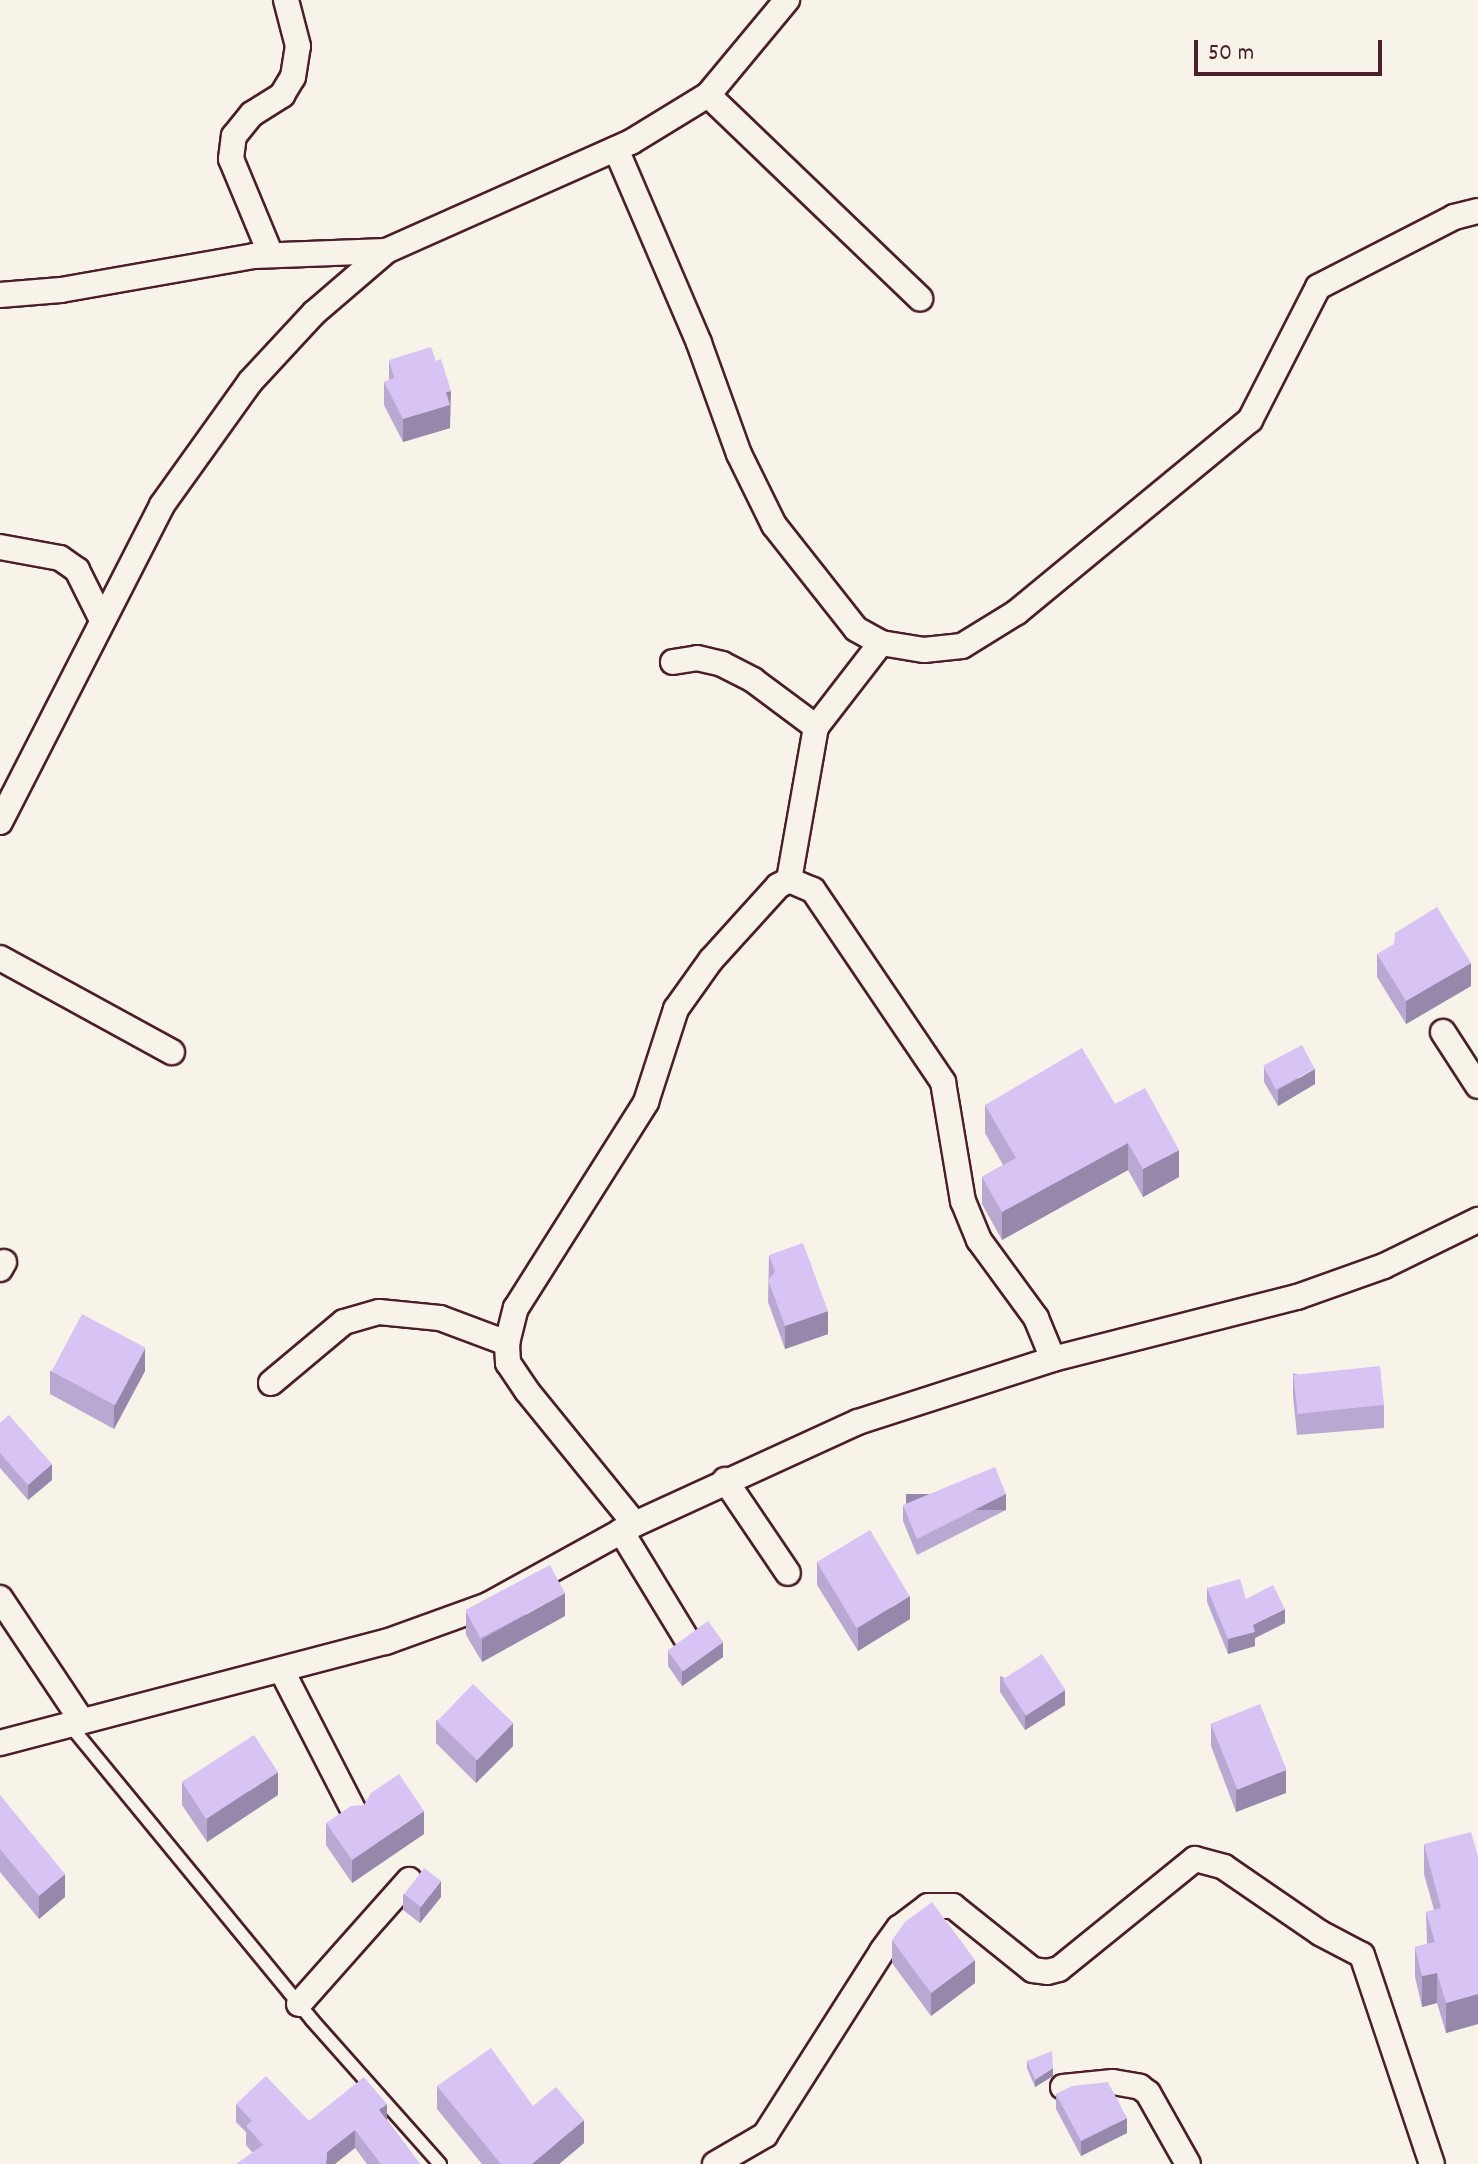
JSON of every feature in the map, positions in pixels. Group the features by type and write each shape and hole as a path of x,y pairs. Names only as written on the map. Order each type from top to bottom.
{"street":[{"path":"271,255 231,159 234,136 252,114 282,95 293,77 298,46 286,0"},
{"path":"0,822 162,505 250,382 314,313 386,251 616,149 708,95 787,0"},
{"path":"708,95 920,298"},
{"path":"616,149 699,343 739,454 774,525 856,629 881,643 924,650 962,646 1017,612 1250,420 1318,287 1454,217 1478,211"},
{"path":"0,295 271,255 386,251"},
{"path":"0,547 60,558 77,570 102,620"},
{"path":"789,880 816,727 881,643"},
{"path":"673,662 697,658 722,664 753,680 816,727"},
{"path":"686,1638 628,1528 508,1363 507,1343 516,1308 646,1102 676,1009 711,960 778,886 789,880"},
{"path":"789,880 813,890 943,1082 963,1201 979,1240 1036,1318 1053,1359"},
{"path":"0,958 172,1052"},
{"path":"1443,1032 1478,1086"},
{"path":"0,1743 283,1673 488,1605 628,1528 725,1480 858,1422 1053,1359 1297,1297 1384,1266 1478,1220"},
{"path":"271,1383 344,1322 379,1312 440,1318 507,1343"},
{"path":"725,1480 788,1573"},
{"path":"0,1598 75,1723"},
{"path":"283,1673 356,1815"},
{"path":"715,2164 765,2135 882,1951 899,1928 928,1906 953,1906 1033,1970 1047,1972 1059,1969 1195,1859 1224,1867 1320,1933 1362,1955 1432,2164"},
{"path":"299,2004 409,1880"},
{"path":"1063,2087 1113,2082 1148,2093 1188,2164"}],"lane":[{"path":"75,1723 299,2004 440,2164"}],"building":[{"path":"431,347 436,361 441,359 451,391 446,392 450,405 403,419 384,382 394,378 389,360"},
{"path":"1437,907 1471,963 1406,1001 1377,954 1394,944 1395,933"},
{"path":"1302,1045 1315,1069 1276,1089 1263,1066"},
{"path":"1082,1048 1115,1104 1145,1088 1179,1150 1143,1169 1128,1143 1002,1212 982,1177 1016,1158 985,1105"},
{"path":"803,1243 828,1311 785,1326 768,1280 775,1272 769,1255"},
{"path":"82,1314 146,1348 115,1405 51,1371"},
{"path":"1380,1366 1384,1405 1298,1414 1293,1375"},
{"path":"9,1415 52,1464 28,1485 0,1453 0,1423"},
{"path":"995,1467 1006,1494 917,1539 903,1505"},
{"path":"870,1530 910,1596 857,1628 817,1562"},
{"path":"550,1565 565,1593 480,1638 465,1610"},
{"path":"1240,1579 1246,1599 1273,1585 1285,1609 1253,1625 1255,1632 1228,1639 1207,1588"},
{"path":"708,1621 723,1642 683,1671 668,1650"},
{"path":"1042,1654 1065,1690 1026,1716 1003,1680"},
{"path":"473,1684 513,1723 477,1760 437,1721"},
{"path":"1260,1704 1287,1770 1237,1790 1211,1724"},
{"path":"254,1735 278,1772 206,1819 182,1782"},
{"path":"399,1774 424,1811 352,1860 326,1823 351,1806 364,1805 371,1793"},
{"path":"0,1795 65,1874 39,1896 0,1849"},
{"path":"1471,1832 1478,1856 1478,1994 1446,2003 1437,1973 1422,1976 1415,1947 1435,1942 1426,1912 1441,1908 1424,1844"},
{"path":"424,1868 441,1881 421,1907 404,1894"},
{"path":"932,1902 975,1960 931,1993 892,1940 905,1922"},
{"path":"491,2048 533,2106 556,2087 584,2120 532,2164 501,2164 437,2086"},
{"path":"1052,2051 1053,2068 1035,2080 1027,2061"},
{"path":"266,2076 309,2121 364,2077 387,2104 379,2110 420,2164 381,2164 355,2130 327,2152 326,2164 236,2164 263,2145 246,2126 252,2121 236,2104"},
{"path":"1108,2082 1127,2118 1081,2141 1056,2094 1072,2086"}]}
